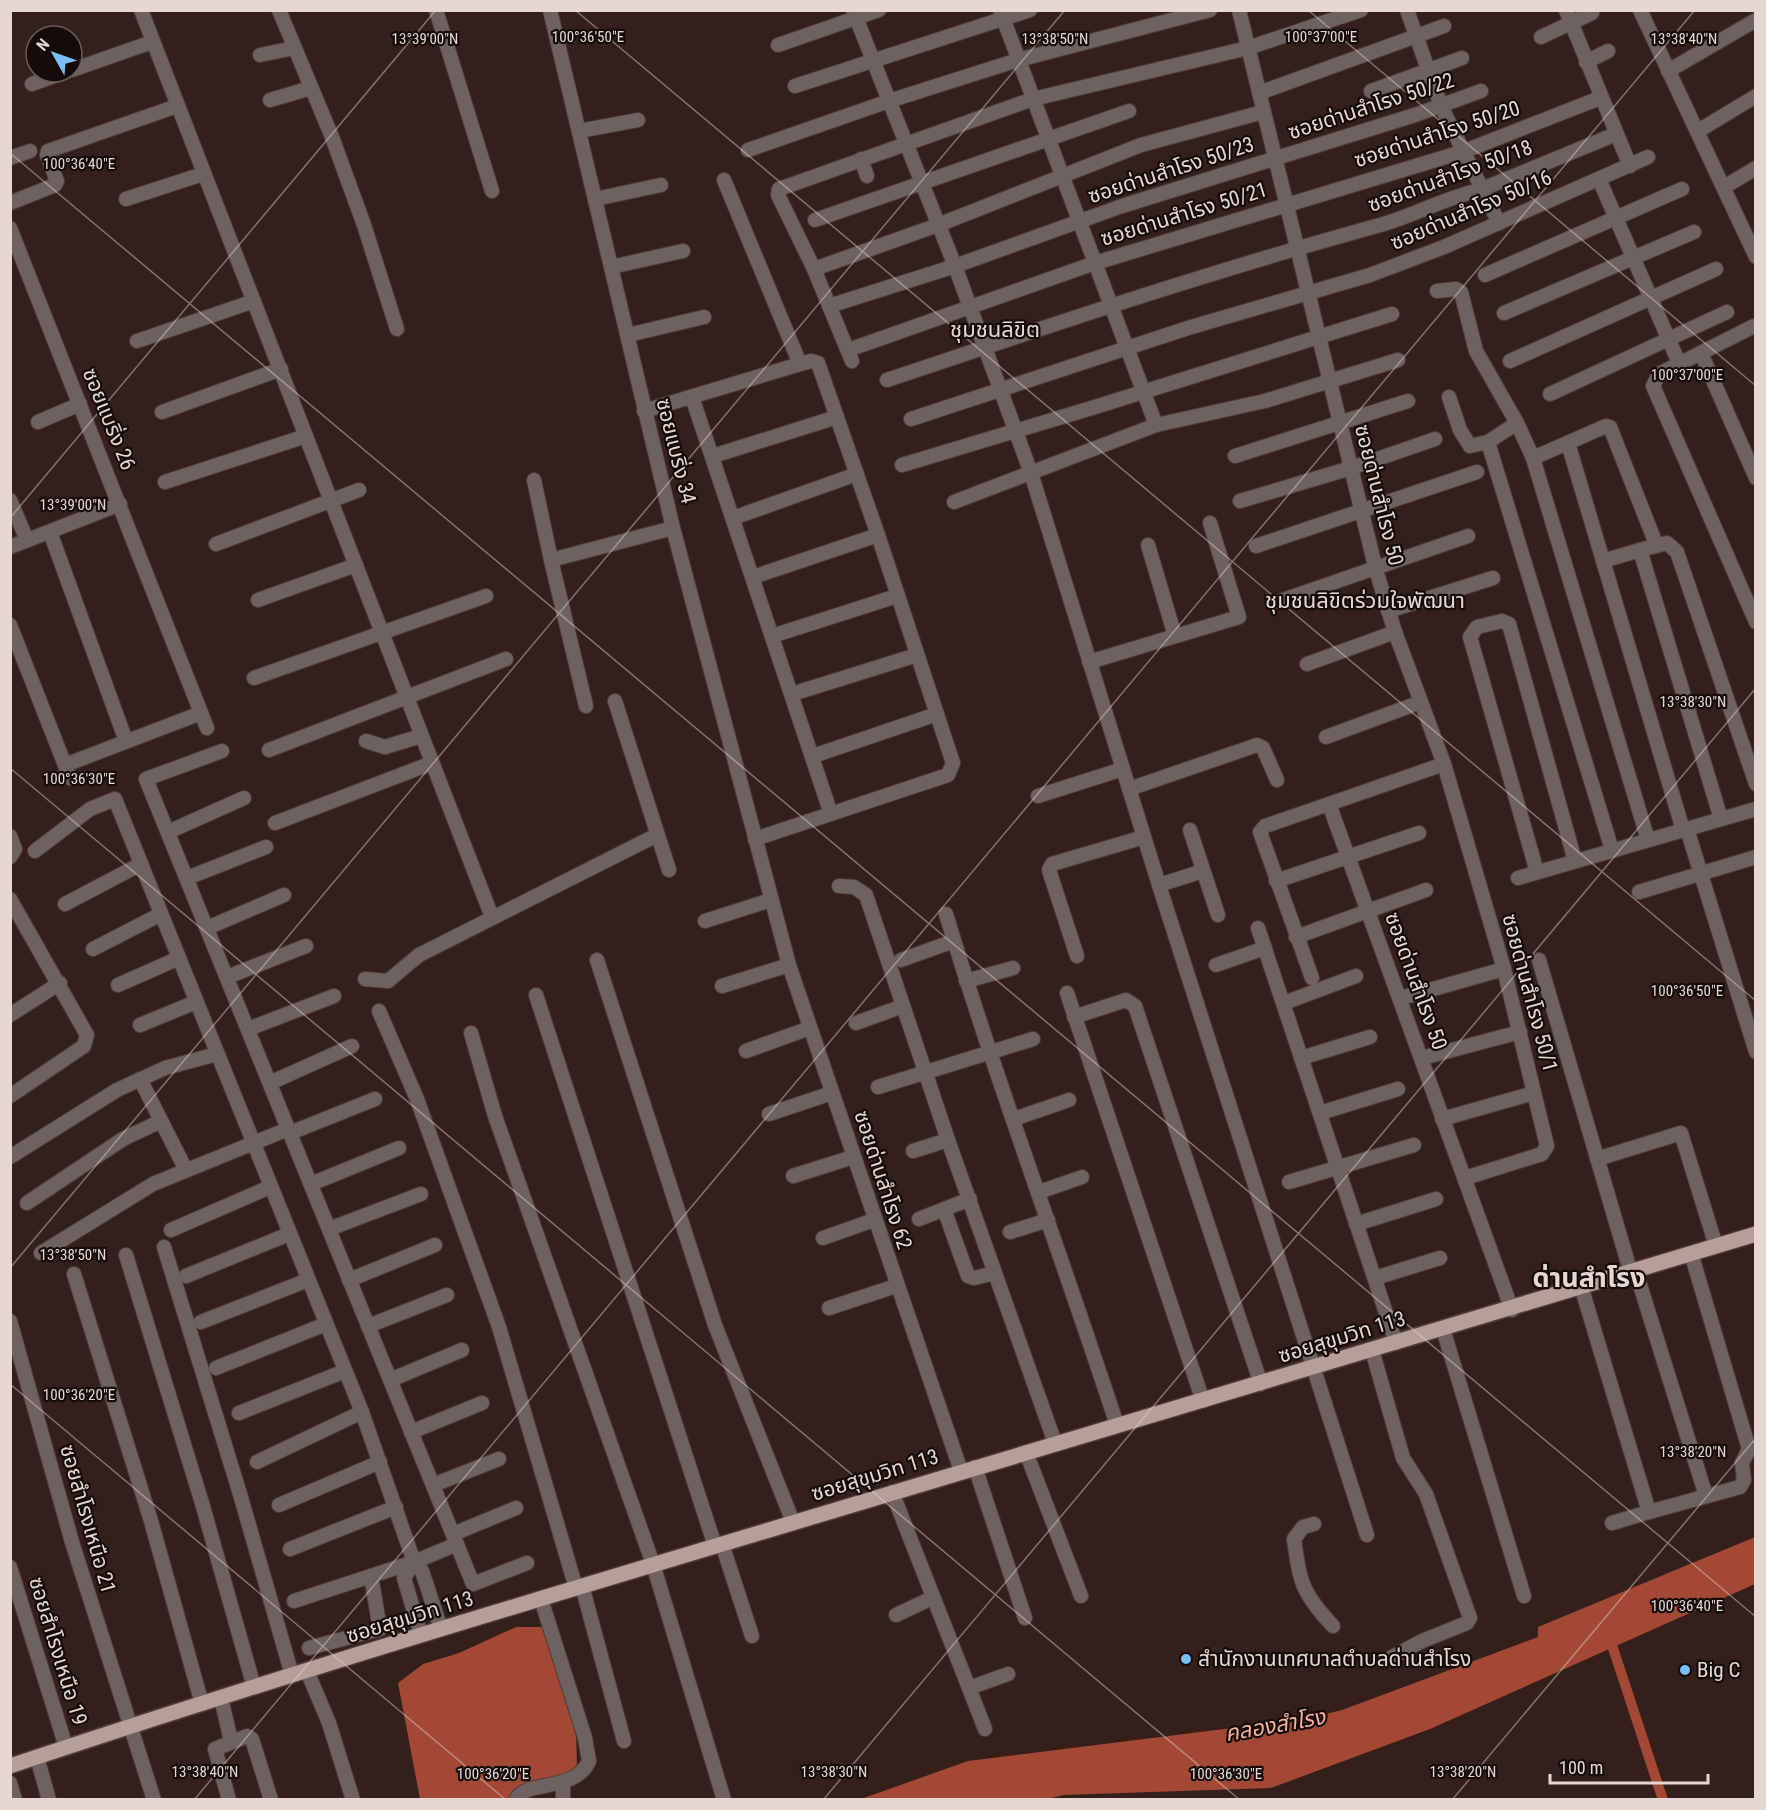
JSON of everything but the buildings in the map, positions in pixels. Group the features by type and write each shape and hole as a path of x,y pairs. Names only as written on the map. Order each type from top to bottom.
{"main road":[{"name":"ซอยสุขุมวิท 113","path":"10,1766 254,1687 653,1564 1055,1443 1512,1310 1581,1286 1755,1234"}],"street":[{"path":"141,10 492,917"},
{"path":"279,10 364,225 397,329"},
{"path":"436,10 492,191"},
{"name":"ซอยแบริ่ง 34","path":"550,10 673,528 771,900"},
{"path":"778,45 854,14 879,10"},
{"path":"795,86 1001,15 1030,10"},
{"path":"748,150 889,101 1018,60 1210,10"},
{"name":"ซอยด่านสำโรง 50","path":"1239,10 1295,248 1376,570 1395,632 1444,764"},
{"path":"829,306 778,192 783,186 1033,99 1248,48 1361,10"},
{"path":"1407,10 1441,106 1480,190 1499,223"},
{"path":"1640,10 1754,248"},
{"path":"1541,37 1568,17 1592,13"},
{"path":"854,14 904,144 955,266 1031,473 1159,885 1367,1535"},
{"path":"1001,15 1156,425"},
{"path":"1568,17 1630,166"},
{"path":"1668,71 1755,20"},
{"path":"1259,93 1444,26"},
{"path":"84,66 152,42"},
{"path":"260,56 294,48"},
{"path":"1586,62 1608,51"},
{"path":"1371,91 1462,58"},
{"path":"270,100 311,88"},
{"name":"ซอยด่านสำโรง 50/22","path":"1274,159 1481,91"},
{"path":"1698,131 1755,96"},
{"name":"ซอยด่านสำโรง 50/20","path":"1285,204 1462,152 1600,98"},
{"path":"10,203 55,185 57,181 47,155 48,151 177,106"},
{"path":"815,220 1129,111"},
{"path":"814,269 938,225 1141,145 1263,112"},
{"path":"579,131 638,120"},
{"name":"ซอยด่านสำโรง 50/18","path":"887,380 1111,305 1295,248 1376,227 1460,195 1480,190 1616,134"},
{"path":"10,158 30,151"},
{"name":"ซอยด่านสำโรง 50/16","path":"911,419 1000,387 1127,347 1381,271 1499,223 1648,157"},
{"path":"861,159 867,176"},
{"name":"ซอยด่านสำโรง 50/23","path":"829,306 955,266 1080,221 1274,159"},
{"path":"1724,187 1755,168"},
{"path":"126,199 203,174"},
{"path":"1599,179 1679,363"},
{"path":"724,180 800,364"},
{"path":"595,199 661,185"},
{"path":"1485,275 1682,189"},
{"name":"ซอยด่านสำโรง 50/21","path":"829,306 850,355 970,307 1095,263 1285,204"},
{"name":"ซอยแบริ่ง 26","path":"10,228 15,254 80,404 207,728"},
{"path":"1504,313 1694,232"},
{"path":"611,267 683,251"},
{"path":"1510,361 1716,269"},
{"path":"1437,291 1456,289 1461,292 1476,351 1517,423 1533,458 1648,840"},
{"path":"137,341 254,301"},
{"path":"1550,394 1727,312"},
{"path":"902,465 1392,314"},
{"path":"628,335 704,317"},
{"path":"1755,324 1659,374 1653,386 1755,622"},
{"path":"1701,353 1755,478"},
{"path":"954,502 1156,425 1265,400 1398,360"},
{"path":"644,411 800,364 811,361 818,363 878,535 953,763 948,775 755,839"},
{"path":"162,412 281,369"},
{"path":"693,397 831,814"},
{"path":"1449,398 1468,445 1477,447 1517,423"},
{"path":"1235,456 1408,401"},
{"path":"38,422 80,404"},
{"path":"713,456 837,417"},
{"path":"1533,458 1606,426 1613,430 1656,544"},
{"path":"165,482 306,436"},
{"path":"1240,501 1351,468 1435,439"},
{"path":"1488,442 1612,850"},
{"path":"1568,443 1685,829 1702,873 1717,933 1755,1052"},
{"path":"1256,546 1362,513 1477,472"},
{"path":"733,518 857,474"},
{"path":"534,480 586,706"},
{"path":"216,544 359,490"},
{"path":"10,500 27,540"},
{"path":"10,547 120,504"},
{"path":"1089,662 1239,616 1210,523"},
{"path":"551,560 673,528"},
{"path":"50,532 126,741"},
{"path":"753,577 878,535"},
{"path":"1277,602 1376,570 1467,536"},
{"path":"1603,561 1656,544 1671,544 1677,552 1755,784"},
{"path":"1148,545 1175,636"},
{"path":"1640,550 1721,819"},
{"path":"258,600 356,565"},
{"path":"1388,611 1493,578"},
{"path":"255,678 486,596"},
{"path":"772,636 897,596"},
{"path":"1537,872 1470,637 1478,627 1502,621 1509,624 1575,861"},
{"path":"10,625 67,772 126,741 201,712"},
{"path":"1307,664 1395,632"},
{"path":"792,694 917,655"},
{"path":"269,750 506,659"},
{"path":"615,701 669,870"},
{"path":"1326,737 1421,702"},
{"path":"813,756 937,714"},
{"path":"366,741 385,747 421,736"},
{"path":"1129,789 1257,745 1263,748 1277,780"},
{"path":"222,751 146,779 248,1029 272,1082 289,1131 473,1584 527,1563"},
{"path":"275,823 432,762"},
{"path":"1312,978 1260,836 1262,829 1444,764"},
{"name":"ซอยด่านสำโรง 50/1","path":"1444,764 1504,969 1546,1151 1465,1178"},
{"path":"1038,796 1123,769"},
{"path":"168,832 243,798"},
{"path":"35,851 90,809 115,799 362,1413 414,1562 422,1571 441,1629"},
{"name":"ซอยด่านสำโรง 50","path":"1329,804 1512,1310"},
{"path":"1518,878 1755,808"},
{"path":"1190,830 1218,915"},
{"path":"1276,881 1419,833"},
{"path":"365,979 388,981 419,955 657,835"},
{"path":"10,836 15,849 10,857"},
{"path":"1077,956 1050,870 1052,864 1144,837"},
{"path":"187,878 266,847"},
{"path":"1639,892 1755,857"},
{"path":"65,904 141,864"},
{"path":"1159,885 1203,871"},
{"path":"839,886 854,887 866,895 927,1071 948,1140 1055,1443"},
{"path":"1296,938 1426,890"},
{"path":"207,928 284,895"},
{"path":"10,899 16,920 60,983 87,1035 84,1046 10,1096"},
{"path":"705,921 771,900"},
{"name":"ซอยด่านสำโรง 62","path":"771,900 789,965 896,1286 1025,1618"},
{"path":"93,949 161,914"},
{"path":"946,914 988,1052 1014,1119 1117,1425"},
{"path":"1258,928 1396,1343"},
{"path":"901,960 954,941"},
{"path":"227,977 306,946"},
{"path":"1216,965 1265,948"},
{"path":"118,985 179,958"},
{"path":"597,960 715,1325 793,1522"},
{"path":"1539,960 1597,1159 1706,1496"},
{"path":"722,986 789,965"},
{"path":"966,981 1013,968"},
{"path":"1401,998 1504,969"},
{"path":"1284,1003 1356,976"},
{"path":"10,1015 60,983"},
{"path":"1067,993 1203,1401"},
{"path":"536,995 719,1545 752,1635"},
{"path":"248,1029 334,996"},
{"path":"1074,1017 1126,1000 1135,1006 1261,1384"},
{"path":"140,1025 196,1002"},
{"path":"856,1023 903,1006"},
{"path":"379,1011 417,1099 499,1327 624,1741"},
{"path":"746,1051 810,1028"},
{"path":"1422,1058 1520,1032"},
{"path":"471,1033 495,1116 653,1564 724,1800"},
{"path":"1301,1058 1370,1037"},
{"path":"878,1087 1033,1039"},
{"path":"272,1082 352,1046"},
{"path":"10,1157 117,1090 165,1068 217,1053"},
{"path":"140,1079 186,1170"},
{"path":"1320,1113 1398,1089"},
{"path":"770,1114 832,1093"},
{"path":"1442,1119 1534,1094"},
{"path":"41,1253 153,1184 253,1143 375,1099"},
{"path":"1014,1119 1069,1100"},
{"path":"27,1203 123,1139 161,1121"},
{"path":"1597,1159 1681,1133 1716,1246"},
{"path":"913,1151 948,1140"},
{"path":"1290,1182 1414,1145"},
{"path":"311,1184 399,1148"},
{"path":"793,1176 853,1157"},
{"path":"1039,1192 1082,1177"},
{"path":"171,1230 270,1186"},
{"path":"329,1229 421,1194"},
{"path":"918,1219 970,1199"},
{"path":"1356,1224 1436,1199"},
{"path":"944,1209 968,1276 974,1278 995,1273"},
{"path":"823,1238 874,1220"},
{"path":"1010,1232 1048,1220"},
{"path":"186,1276 289,1234"},
{"path":"350,1280 435,1245"},
{"path":"164,1247 240,1494 292,1676"},
{"path":"1612,1522 1743,1484 1742,1463 1749,1449 1691,1253"},
{"path":"126,1255 202,1503 254,1687"},
{"path":"1375,1278 1440,1258"},
{"path":"74,1274 151,1521 202,1704"},
{"path":"201,1322 308,1281"},
{"path":"829,1308 896,1286"},
{"path":"1581,1286 1649,1512"},
{"path":"368,1326 447,1295"},
{"name":"ซอยสำโรงเหนือ 21","path":"10,1321 72,1542 154,1800"},
{"path":"216,1368 326,1324"},
{"path":"1443,1329 1524,1596"},
{"path":"390,1380 462,1350"},
{"path":"1372,1350 1403,1458 1426,1494 1470,1618 1467,1623 1422,1641 1387,1660"},
{"path":"239,1413 345,1371"},
{"path":"411,1432 482,1403"},
{"path":"258,1462 362,1413"},
{"path":"1026,1452 1081,1596"},
{"path":"433,1485 499,1459"},
{"path":"279,1505 380,1462"},
{"path":"892,1492 985,1729"},
{"path":"290,1549 396,1507"},
{"path":"294,1601 414,1562 516,1508"},
{"path":"1314,1524 1303,1527 1294,1539 1300,1581 1311,1603 1333,1626"},
{"path":"414,1562 404,1578 421,1635"},
{"name":"ซอยสำโรงเหนือ 19","path":"10,1567 66,1748"},
{"path":"309,1648 380,1629 371,1576"},
{"path":"896,1615 932,1598"},
{"path":"516,1800 523,1791 563,1783 581,1773 590,1755 541,1599"},
{"path":"307,1671 329,1722 353,1800"},
{"path":"969,1688 1008,1674"},
{"path":"221,1698 231,1740"},
{"path":"229,1800 215,1751 217,1746 247,1736 252,1739 271,1800"},
{"path":"37,1757 49,1800"},
{"path":"563,1783 563,1800"},
{"path":"10,1784 15,1800"}],"water":[{"name":"คลองสำโรง","path":"1755,1537 1755,1584 1430,1729 1271,1788 1064,1795 1043,1800 861,1799 968,1761 1305,1719 1342,1710 1538,1637 1538,1627"},
{"path":"516,1627 545,1627 576,1729 577,1767 567,1780 535,1782 508,1799 420,1799 398,1683 423,1664 459,1653"}],"waterway":[{"path":"1609,1636 1663,1800"}],"place":[{"name":"สำนักงานเทศบาลตำบลด่านสำโรง","path":"1186,1659"},
{"name":"Big C","path":"1685,1670"}],"district":[{"name":"ชุมชนลิขิต","path":"995,329"},
{"name":"ชุมชนลิขิตร่วมใจพัฒนา","path":"1365,600"},
{"name":"ด่านสำโรง","path":"1589,1278"}]}
